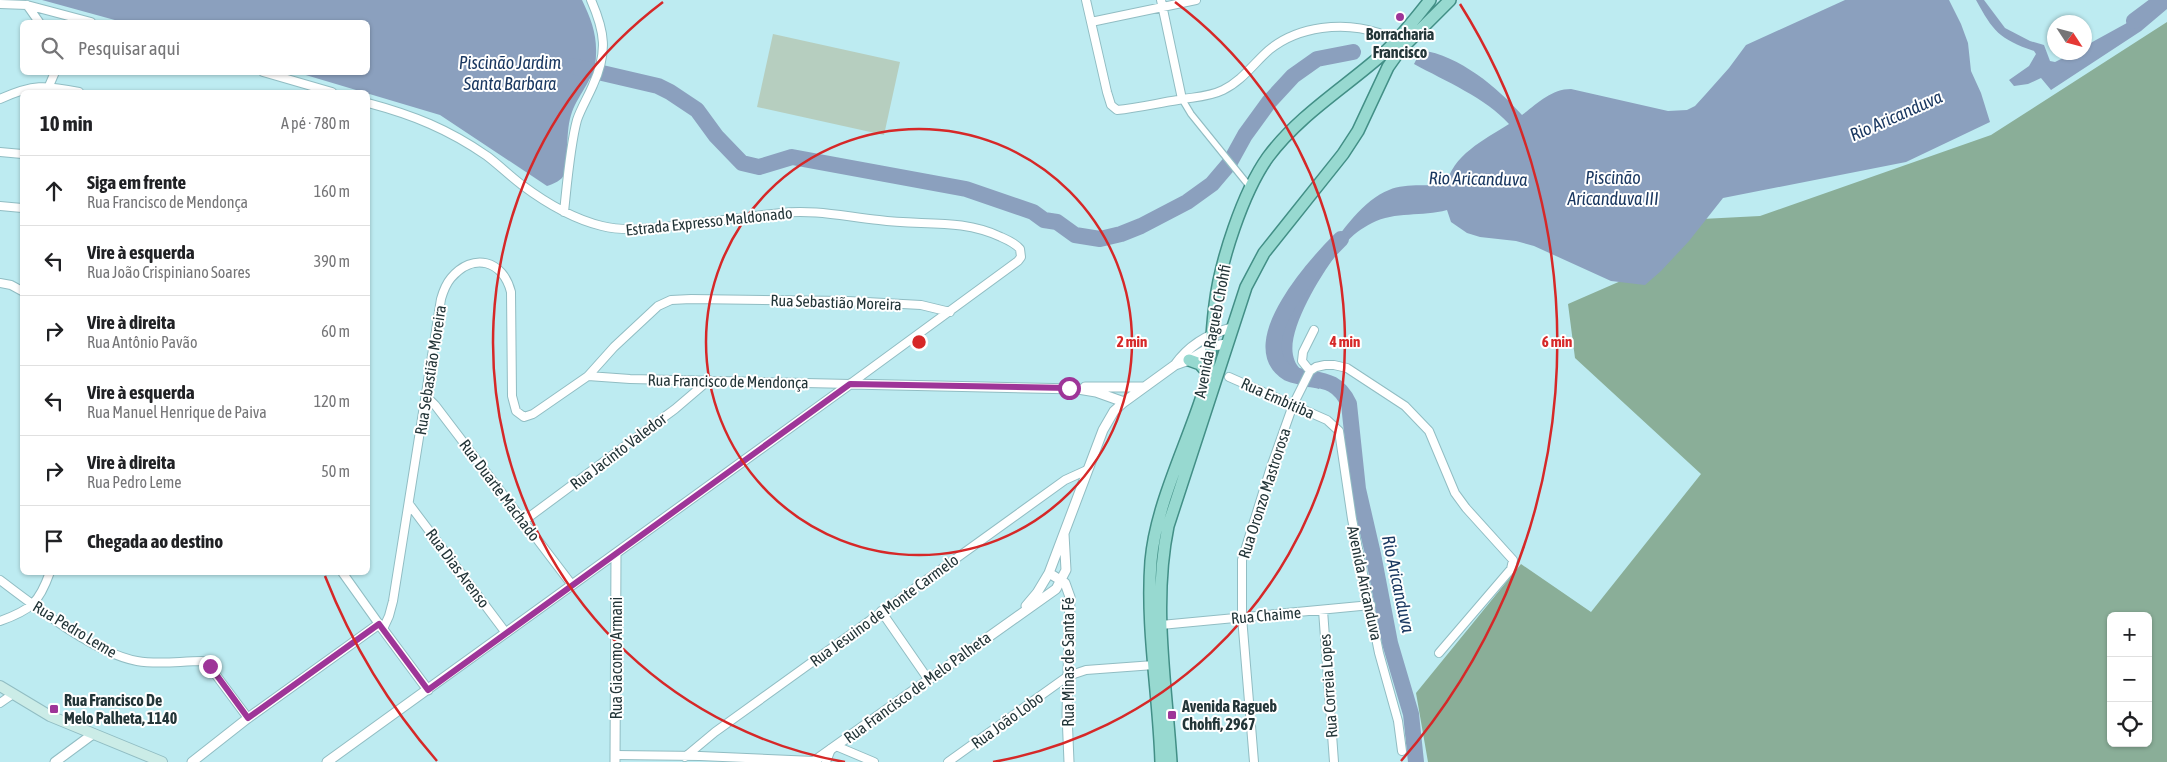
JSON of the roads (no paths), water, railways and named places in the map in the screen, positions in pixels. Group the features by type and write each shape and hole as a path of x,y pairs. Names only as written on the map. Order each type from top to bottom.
{"main road":[{"name":"Avenida Ragueb Chohfi","path":"1161,762 1150,597 1153,549 1168,493 1208,373 1215,304 1226,258 1250,187 1268,157 1292,130 1316,107 1384,52 1405,31 1430,0"},
{"name":"Avenida Ragueb Chohfi","path":"1171,762 1159,594 1161,565 1168,526 1210,400 1231,328 1246,287 1264,253 1353,139 1388,67 1400,50 1450,0"},
{"path":"1189,360 1200,364 1208,373"},
{"path":"0,686 50,716 162,762"}],"street":[{"path":"564,212 577,120 594,83 601,62 604,38 591,0"},
{"path":"1086,0 1107,92 1115,109 1206,96 1223,90 1245,74 1270,50 1286,39 1305,32 1348,26 1378,32"},
{"path":"1091,22 1162,4 1196,0"},
{"path":"0,4 27,5 83,20"},
{"path":"1162,4 1182,99 1191,114 1250,187"},
{"path":"27,5 38,20"},
{"path":"49,86 54,75"},
{"path":"273,75 325,90"},
{"path":"24,90 49,86 69,90"},
{"path":"0,99 20,91"},
{"name":"Estrada Expresso Maldonado","path":"370,104 404,112 457,137 489,157 542,199 564,212 601,226 634,230 801,212 846,215 880,221 944,222 970,226 1014,243 1020,249 1021,254 1018,261 950,312"},
{"path":"0,152 20,154"},
{"path":"0,206 20,208"},
{"name":"Rua Sebastião Moreira","path":"381,627 389,616 393,601 444,290 451,278 459,271 478,263 494,265 508,280 512,298 512,396 514,406 520,415 524,417 533,414 588,376 614,347 652,310 671,300 848,301 920,305 950,312"},
{"path":"0,283 11,285 20,290"},
{"path":"328,762 950,312"},
{"name":"Rua Francisco de Melo Palheta","path":"1175,365 1183,353 1212,333 1231,328"},
{"path":"1314,330 1303,352 1302,361 1308,374 1316,367 1325,365 1347,368 1366,378 1405,406 1429,431 1455,493 1466,508 1513,560 1511,569 1439,653"},
{"name":"Rua Francisco de Melo Palheta","path":"1021,612 1049,573 1087,470 1108,420 1124,402 1175,365 1189,360 1212,346 1227,344"},
{"name":"Rua Oronzo Mastrorosa","path":"1254,762 1242,617 1242,560 1271,467 1293,405 1308,374"},
{"name":"Rua Francisco de Mendonça","path":"588,376 1078,389 1096,392 1124,402"},
{"name":"Rua Embitiba","path":"1229,377 1327,420"},
{"name":"Rua Jacinto Valedor","path":"524,520 667,414 709,380"},
{"name":"Rua Francisco de Mendonça","path":"1078,389 1098,386 1144,387"},
{"name":"Rua Duarte Machado","path":"426,396 524,520 572,586"},
{"name":"Avenida Aricanduva","path":"1327,420 1336,426 1341,435 1352,519 1380,654 1398,722 1402,751"},
{"name":"Rua Jesuino de Monte Carmelo","path":"685,757 723,726 881,611 1066,480 1087,470"},
{"name":"Rua Dias Arenso","path":"409,504 506,633"},
{"name":"Rua Francisco de Melo Palheta","path":"814,762 1021,612 1048,596 1062,580 1067,562 1064,534"},
{"name":"Rua Giacomo Armani","path":"615,759 616,554"},
{"name":"Rua Minas de Santa Fé","path":"1049,573 1062,580 1068,586 1070,597 1068,676 1069,762"},
{"path":"0,621 21,614 34,605 49,575"},
{"path":"344,575 428,690"},
{"name":"Rua Pedro Leme","path":"0,580 70,630 126,658 163,664 194,661 207,663 248,718"},
{"name":"Rua Chaime","path":"1161,625 1371,605"},
{"name":"Rua Correia Lopes","path":"1323,610 1334,762"},
{"path":"881,611 928,679"},
{"path":"192,762 248,718 381,627"},
{"name":"Rua João Lobo","path":"948,762 1068,676 1086,670 1154,665"},
{"path":"0,703 13,694"},
{"path":"55,762 92,734"},
{"path":"826,762 834,747 874,762"},
{"path":"615,759 685,757 814,762"}],"water":[{"name":"Piscinão Jardim Santa Barbara","path":"42,0 582,0 591,20 594,33 596,47 595,63 590,78 575,105 570,119 564,176 547,186 440,115 370,94 370,90 356,90 306,75 370,75 370,20 115,20"},
{"name":"Piscinão Aricanduva III","path":"1845,0 1949,0 1968,43 1971,71 1981,93 1990,122 1906,162 1723,198 1689,241 1645,285 1611,281 1534,246 1467,233 1451,222 1447,210 1399,215 1381,219 1357,232 1337,254 1310,297 1296,329 1293,343 1295,361 1304,372 1323,380 1319,389 1297,384 1286,374 1281,362 1280,340 1286,317 1303,286 1349,223 1368,203 1378,195 1389,190 1403,186 1446,186 1449,175 1455,165 1470,149 1509,124 1477,98 1414,64 1421,50 1436,53 1450,59 1477,74 1522,115 1551,94 1571,89 1668,111 1687,110 1695,106 1705,95 1746,45"},
{"path":"1976,0 1984,0 2005,28 2030,41 2044,45 2047,60 2055,62 2059,60 2092,60 2092,42 2156,7 2163,0 2167,0 2167,9 2141,31 2051,90 2041,78 2028,84 2014,86 2009,80 2029,66 2036,54 2034,51 2022,47 1998,33"}],"waterway":[{"name":"Rio Aricanduva","path":"2134,21 2162,0"},
{"path":"572,66 658,86 670,92 697,110 716,136 742,163 759,167 792,157 966,189 1033,212 1044,220 1057,222 1075,235 1100,239 1121,234 1141,226 1187,202 1212,184 1229,164 1245,135 1269,102 1293,76 1317,59 1353,52"},
{"name":"Rio Aricanduva","path":"1341,239 1302,284 1278,324 1274,343 1276,360 1288,373 1324,381 1335,386 1345,396 1349,404 1358,489 1390,643 1411,714 1416,762"}],"place":[{"name":"Borracharia Francisco","path":"1400,17"},
{"name":"Rua Francisco De Melo Palheta, 1140","path":"54,709"},
{"name":"Avenida Ragueb Chohfi, 2967","path":"1172,715"}]}
